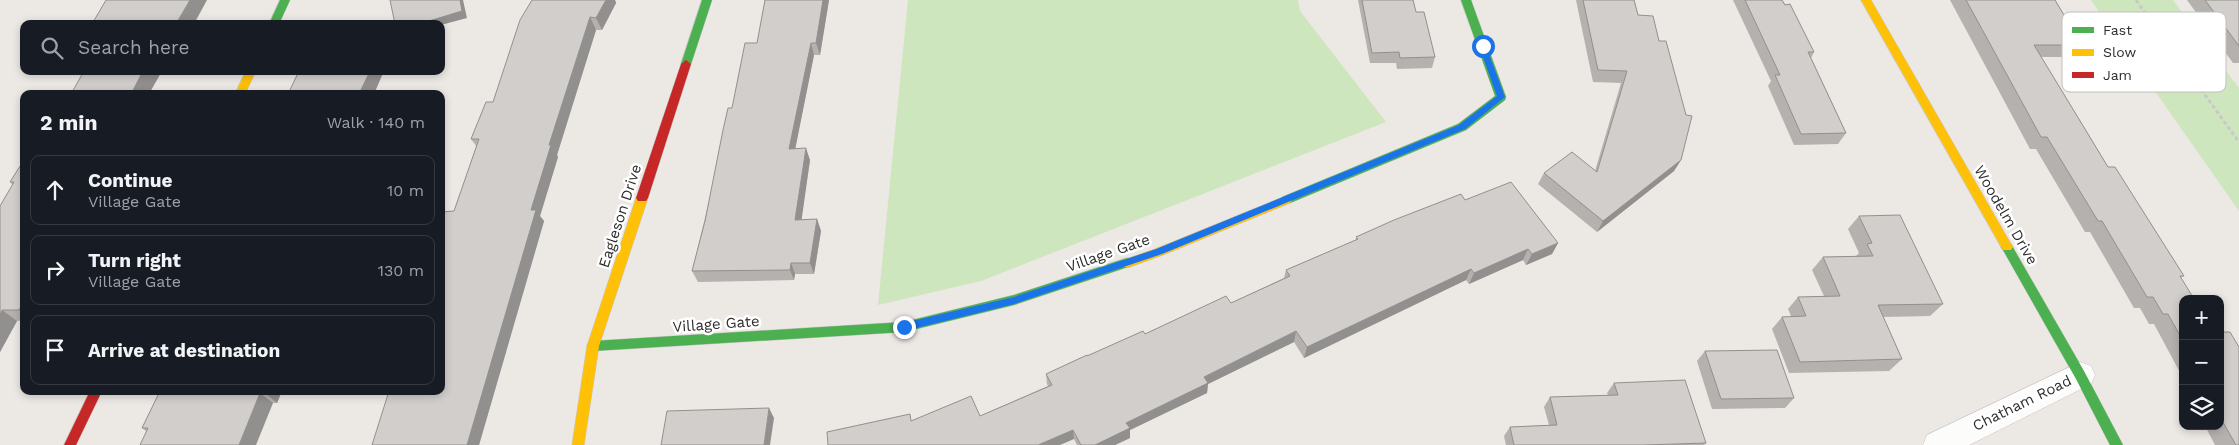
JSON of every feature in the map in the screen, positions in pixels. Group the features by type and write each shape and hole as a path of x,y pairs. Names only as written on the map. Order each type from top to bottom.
{"street":[{"path":"276,20 285,0"},
{"name":"Eagleson Drive","path":"578,445 593,346 707,0"},
{"name":"Village Gate","path":"593,346 904,327 1014,300 1159,252 1462,127 1501,97 1466,0"},
{"name":"Woodelm Drive","path":"1866,0 2080,375 2117,445"},
{"path":"242,90 249,75"},
{"name":"Chatham Road","path":"1938,445 2080,375"},
{"path":"70,445 94,395"}],"path":[{"path":"2136,0 2145,12"},
{"path":"2203,92 2239,142"}],"green space":[{"path":"908,0 1298,0 1300,11 1386,122 981,281 878,305"},
{"path":"2091,0 2173,0 2182,12 2099,12"},
{"path":"2226,71 2239,88 2239,211 2156,92 2226,92"}],"building":[{"path":"106,0 190,0 178,20 94,20"},
{"path":"390,0 460,0 462,11 432,20 394,20"},
{"path":"532,0 606,0 596,18 590,17 549,145 551,145 531,210 536,210 467,445 372,445 388,395 445,395 445,212 454,211 479,139 471,139 486,102 493,102 520,20"},
{"path":"765,0 823,0 816,43 811,43 789,149 806,148 795,220 817,219 810,263 791,263 790,270 692,271 705,221 728,108 732,108 745,43 757,43"},
{"path":"1362,0 1413,0 1416,12 1424,12 1435,57 1400,58 1399,52 1372,53"},
{"path":"1583,0 1634,0 1638,15 1653,16 1659,41 1666,41 1686,115 1692,116 1681,160 1603,221 1544,173 1572,152 1597,172 1627,71 1598,70"},
{"path":"1745,0 1782,0 1785,5 1790,4 1814,52 1808,52 1846,133 1801,134 1775,75 1780,75"},
{"path":"1966,0 2055,0 2062,12 2062,45 2034,45 2108,167 2115,167 2184,276 2180,276 2192,295 2179,295 2179,334 2168,314 2163,314 2153,297 2147,297 2102,221 2098,221 2047,137 2041,137"},
{"path":"2205,0 2239,0 2239,46 2226,28 2226,12 2214,12"},
{"path":"82,75 141,75 133,90 73,90"},
{"path":"297,75 368,75 361,90 290,90"},
{"path":"20,166 20,308 19,310 2,310 0,314 0,206 14,182 10,182"},
{"path":"1511,182 1558,243 1532,254 1528,249 1474,273 1471,269 1307,347 1296,331 1204,377 1208,383 1126,423 1130,428 1095,445 1081,445 1073,430 1038,445 828,445 827,432 910,414 911,421 971,396 980,416 1052,385 1046,374 1087,355 1143,331 1145,334 1226,296 1231,303 1290,276 1286,270 1358,239 1356,237 1394,220 1461,194 1465,200"},
{"path":"1900,215 1943,304 1878,305 1902,359 1800,362 1782,317 1806,316 1798,297 1840,296 1823,257 1873,256 1867,244 1872,243 1859,216"},
{"path":"2224,332 2230,332 2239,347 2239,445 2236,445 2224,424"},
{"path":"1777,350 1794,398 1721,399 1705,351"},
{"path":"1685,380 1706,443 1514,445 1510,427 1557,425 1550,397 1618,395 1614,383"},
{"path":"158,395 259,395 239,445 140,445 148,428 142,428"},
{"path":"769,408 764,445 661,445 667,411"}],"traffic: fast":[{"path":"276,20 285,0"},
{"path":"686,64 707,0"},
{"path":"1286,200 1462,127 1501,97 1466,0"},
{"path":"2007,247 2080,375 2117,445"},
{"path":"593,346 904,327 1014,300 1127,263"}],"traffic: slow":[{"path":"1866,0 2007,247"},
{"path":"242,90 249,75"},
{"path":"578,445 593,346 642,198"},
{"path":"1127,263 1159,252 1286,200"}],"traffic: jam":[{"path":"642,198 686,64"},
{"path":"70,445 94,395"}],"route":[{"path":"904,327 1014,300 1159,252 1462,127 1501,97 1483,46"}]}
